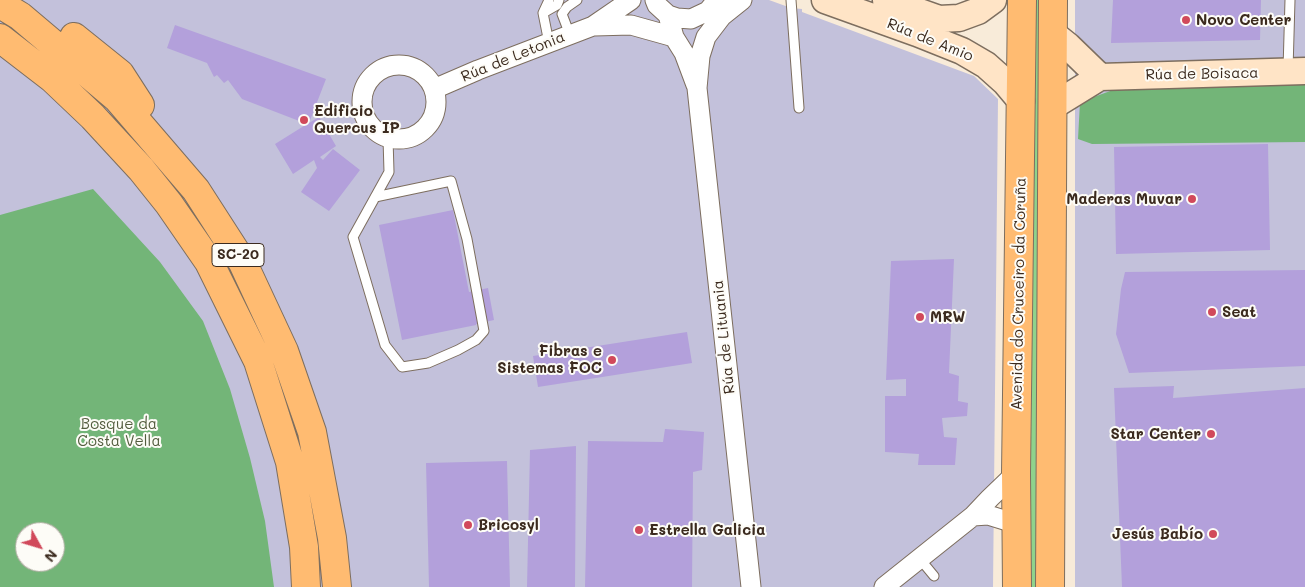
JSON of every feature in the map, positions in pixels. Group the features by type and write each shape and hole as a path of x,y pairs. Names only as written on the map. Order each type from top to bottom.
{"main road":[{"name":"SC-20","path":"29,0 120,74 243,263 284,352 312,432 331,530 337,587"},
{"name":"Avenida do Cruceiro da Coruña","path":"1017,587 1016,473 1022,0"},
{"name":"Avenida do Cruceiro da Coruña","path":"1050,587 1053,0"},
{"name":"SC-20","path":"0,4 20,16 117,98 196,190"},
{"name":"SC-20","path":"5,46 53,79 93,117 141,169 169,204 209,262 258,361 290,462 304,547 306,587"}],"street":[{"name":"Rúa de Letonia","path":"434,89 592,26 631,0"},
{"path":"662,8 677,18 691,18 711,7 741,0"},
{"name":"Rúa de Lituania","path":"706,37 722,16 741,0"},
{"name":"Rúa de Amio","path":"826,0 962,51 986,65 1005,82 1021,101"},
{"name":"Rúa de Amio","path":"857,0 911,18 939,19 959,18 978,11 993,0"},
{"name":"Rúa de Amio","path":"886,0 939,19"},
{"name":"Rúa de Lituania","path":"711,7 706,37 700,56 697,88 751,587"},
{"name":"Rúa de Letonia","path":"592,26 631,25 649,19 662,8"},
{"name":"Rúa de Lituania","path":"662,8 674,37 684,53 697,88"},
{"name":"Rúa de Letonia","path":"631,25 674,37"},
{"path":"1053,34 1088,76 1053,106"},
{"path":"398,64 410,66 420,71 429,79 434,89 435,112 430,123 426,128 411,137 400,140 388,138 377,133 363,115 362,91 376,72 386,66 398,64"},
{"name":"Rúa de Boisaca","path":"1088,76 1296,71"},
{"path":"884,587 974,516 1016,473"},
{"path":"974,516 988,515 1017,524"}],"lane":[{"path":"549,0 543,13 549,43"},
{"path":"543,13 557,5 559,0"},
{"path":"570,35 562,14 567,7 577,0"},
{"path":"791,0 799,108"},
{"path":"1290,0 1296,71"},
{"path":"375,197 451,181 467,239 484,331 476,340 428,363 402,367 385,345 353,237 375,197 389,172 388,138"},
{"path":"920,558 934,576"}],"shaded area":[{"path":"0,0 769,0 791,8 802,9 802,12 974,76 998,99 993,587 0,587"},
{"path":"1075,0 1305,0 1305,587 1075,587"}],"green space":[{"path":"1034,0 1041,0 1040,218 1036,587 1030,587"},
{"path":"1305,83 1305,142 1092,144 1078,139 1080,102 1113,90"},
{"name":"Bosque da Costa Vella","path":"93,189 160,262 203,321 230,389 250,458 265,521 274,587 0,587 0,215"}],"building":[{"name":"Novo Center","path":"1113,0 1261,0 1260,40 1111,43"},
{"name":"Edificio Quercus IP","path":"175,25 326,79 309,123 319,117 336,146 320,157 323,160 333,149 360,170 329,211 301,192 317,168 314,160 293,174 275,144 307,124 242,99 228,80 224,83 217,75 214,77 207,63 167,48"},
{"name":"Maderas Muvar","path":"1268,144 1270,250 1116,254 1114,147"},
{"path":"453,210 469,292 488,288 494,320 402,340 379,225"},
{"name":"MRW","path":"954,259 949,373 959,376 958,401 968,403 967,416 942,418 944,437 957,438 955,465 918,465 919,454 885,452 885,396 906,396 906,379 886,380 891,261"},
{"name":"Seat","path":"1305,270 1305,366 1129,373 1116,334 1121,289 1125,272"},
{"name":"Fibras e Sistemas FOC","path":"687,332 692,363 538,387 533,356"},
{"path":"1174,386 1173,398 1305,388 1305,587 1122,587 1114,388"},
{"name":"Estrella Galicia","path":"665,429 704,432 702,470 693,472 692,587 585,587 588,441 663,442"},
{"path":"576,446 575,587 527,587 530,450"},
{"name":"Bricosyl","path":"507,461 510,587 429,587 426,463"}],"place":[{"name":"Novo Center","path":"1186,20"},
{"name":"Edificio Quercus IP","path":"304,120"},
{"name":"Maderas Muvar","path":"1192,199"},
{"name":"Seat","path":"1212,312"},
{"name":"MRW","path":"920,317"},
{"name":"Fibras e Sistemas FOC","path":"612,360"},
{"name":"Star Center","path":"1211,434"},
{"name":"Bricosyl","path":"468,525"},
{"name":"Estrella Galicia","path":"639,530"},
{"name":"Jesús Babío","path":"1213,534"}]}
